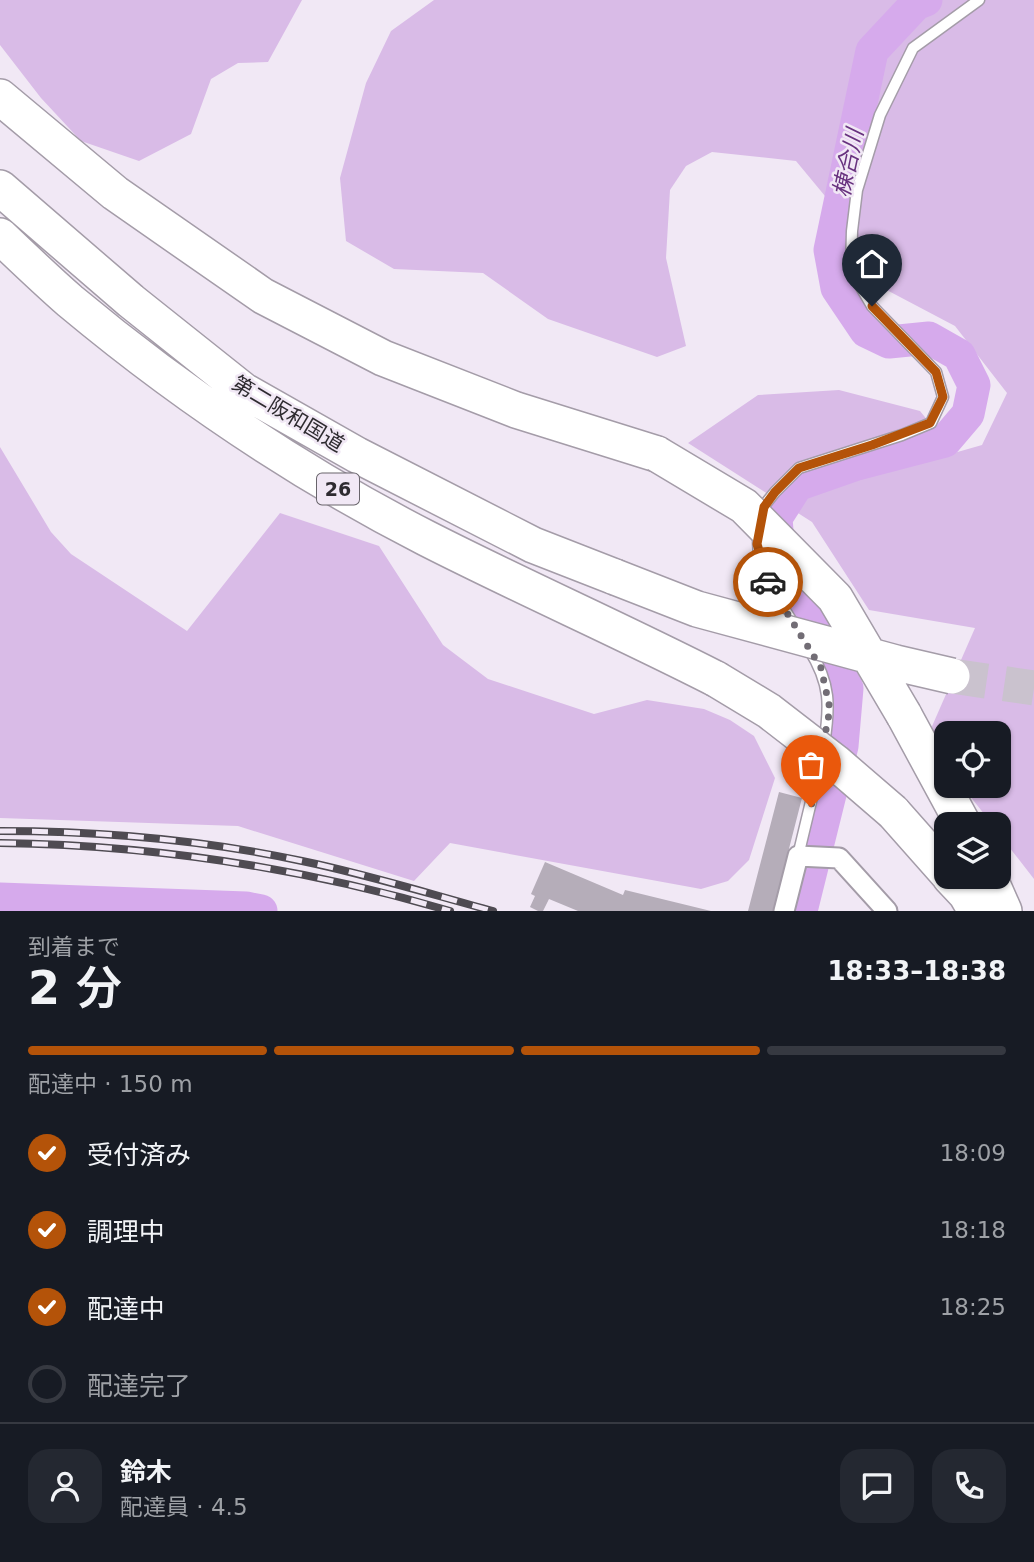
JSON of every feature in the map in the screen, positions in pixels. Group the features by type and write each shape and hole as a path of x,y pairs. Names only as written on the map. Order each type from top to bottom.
{"highway":[{"path":"0,97 115,193 263,296 383,358 516,410 657,454 744,506 835,598 904,715 957,812"},
{"name":"第二阪和国道","path":"0,188 131,301 244,391 357,455 533,545 697,609 953,676"},
{"name":"26","path":"0,236 69,300 162,374 245,431 330,484 425,537 716,680 769,711 835,762 893,812 934,859"},
{"name":"26","path":"961,889 976,911"},
{"path":"994,889 1004,911"}],"street":[{"path":"784,911 809,857 839,858 887,911"}],"lane":[{"path":"809,857 830,709 821,668 768,582 757,544 764,507 799,468 930,423 943,397 936,372 872,306 851,270 852,231 857,190 880,115 913,48 979,0"}],"shaded area":[{"path":"0,0 302,0 268,62 238,63 211,79 191,134 139,161 81,141 41,98 0,45"},
{"path":"434,0 1034,0 1034,879 1011,849 1011,812 983,812 971,798 1011,798 1011,721 934,721 975,628 869,610 812,522 688,443 758,395 839,390 920,411 954,453 982,445 1007,393 955,326 881,287 854,231 796,161 712,152 686,166 670,190 666,258 686,346 657,357 548,319 483,273 394,269 346,241 340,178 366,83 391,31"},
{"path":"0,447 51,532 71,554 187,631 280,513 379,546 443,645 488,679 594,714 647,700 704,709 730,720 754,736 775,778 749,860 728,881 701,889 450,843 414,881 238,826 0,818"},
{"path":"934,722 934,750 926,740"}],"building":[{"path":"779,792 802,798 773,911 748,911"},
{"path":"545,862 623,895 625,890 711,911 578,911 549,899 543,911 538,911 530,907 535,896 531,894"}],"waterway":[{"name":"棟合川","path":"801,911 842,746 847,688 780,568 776,518 797,485 857,464 945,441 968,414 974,385 959,355 929,338 889,342 866,331 837,288 830,250 872,51 916,4 926,0"},
{"path":"0,899 246,908 261,911"}],"tunnel":[{"path":"952,676 1034,688"}],"railway":[{"path":"0,831 114,835 228,847 350,872 493,911"},
{"path":"0,843 114,848 227,862 339,883 450,911"}],"way so far":[{"path":"768,582 821,668 830,709 818,782 811,807"}],"route":[{"path":"768,582 757,544 764,507 775,492 799,468 902,435 930,423 943,397 936,372 872,306"}]}
